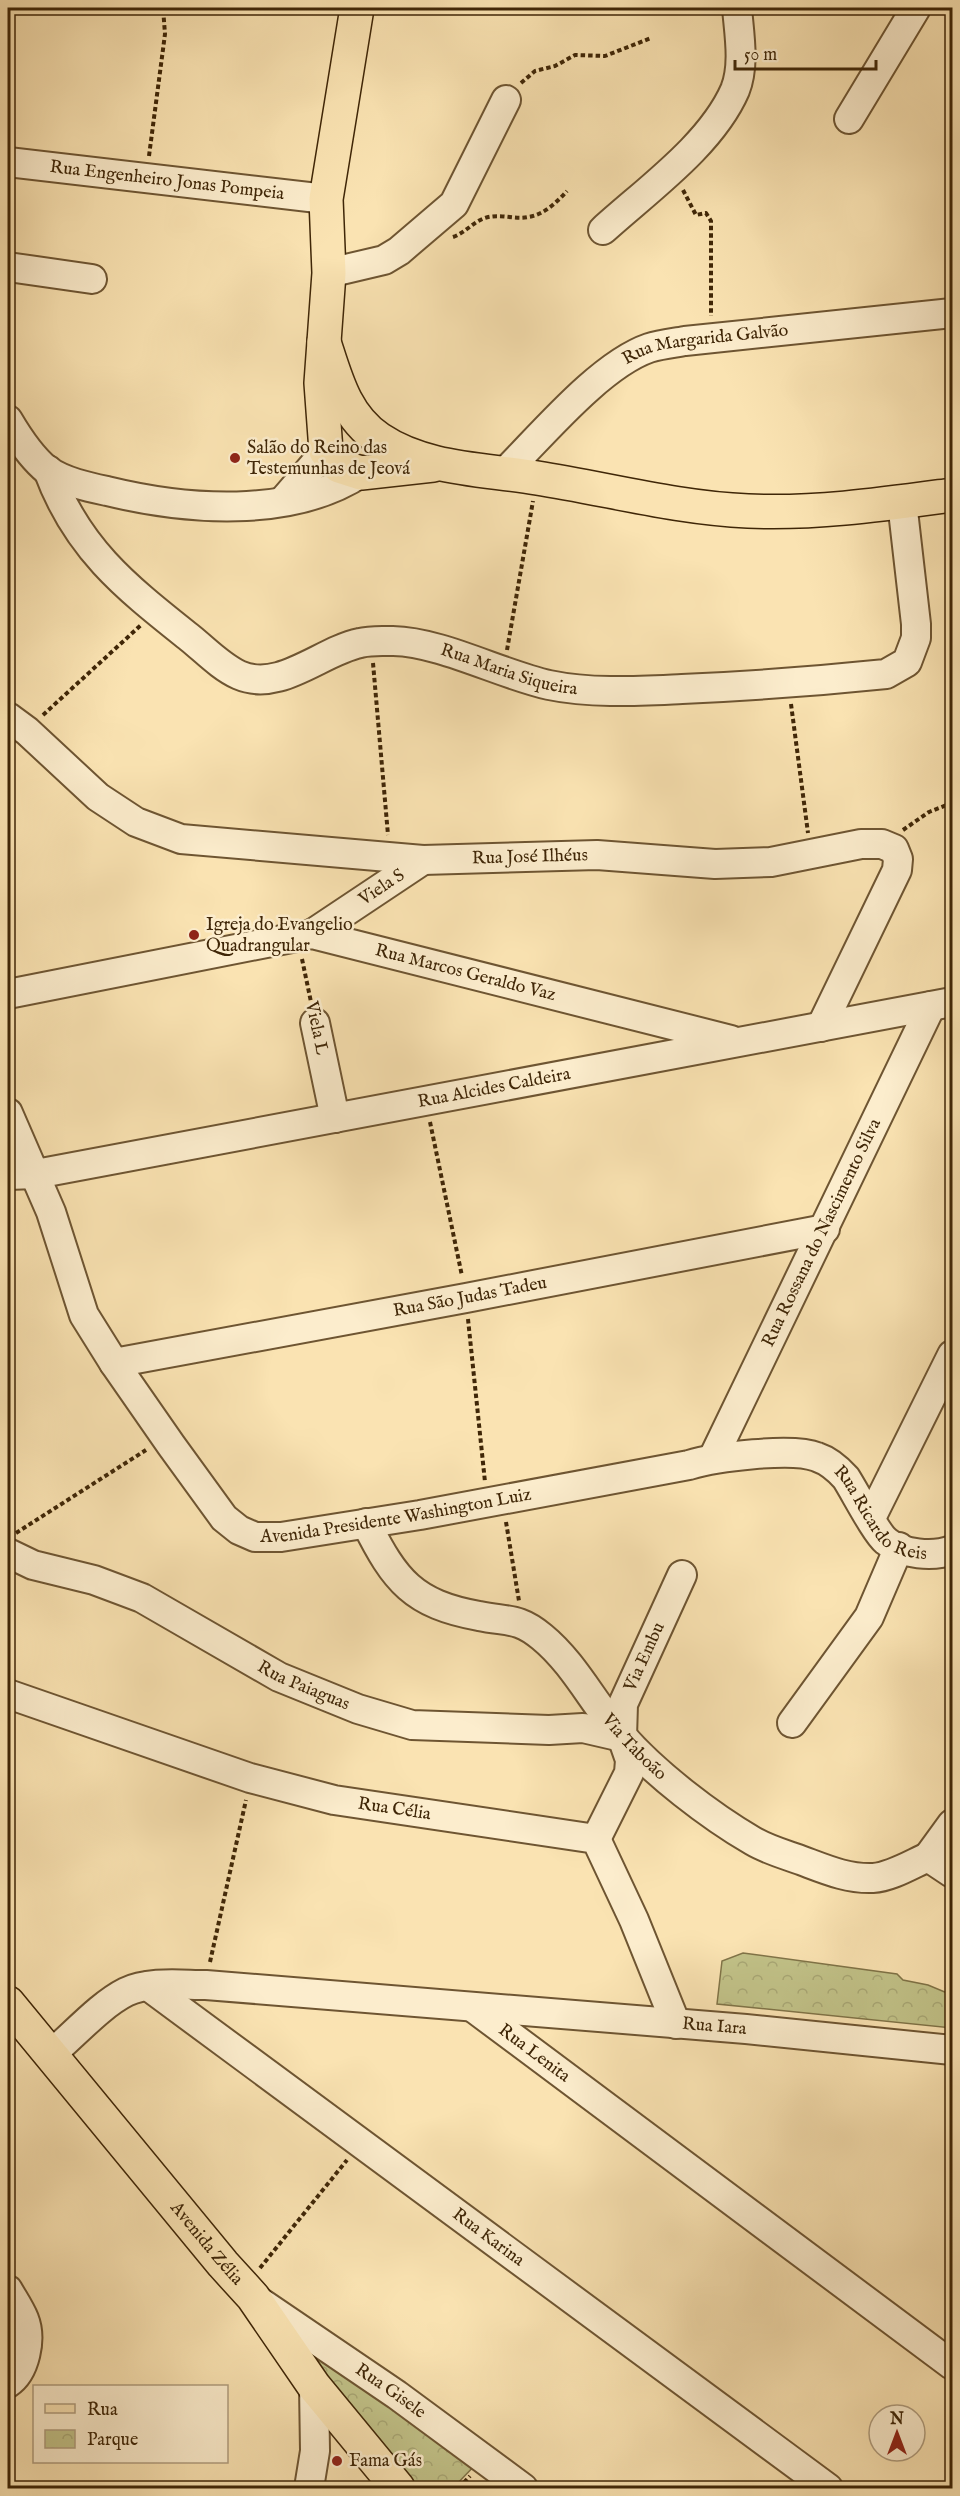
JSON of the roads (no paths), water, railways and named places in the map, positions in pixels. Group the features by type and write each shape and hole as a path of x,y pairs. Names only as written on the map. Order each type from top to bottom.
{"main road":[{"path":"357,8 326,199 329,273 321,383 326,451 339,466 361,472 440,464"},
{"path":"324,342 345,402 371,431 369,461 361,472"},
{"path":"326,451 331,440 351,425 371,431 403,451 440,464 537,478 703,507 748,511 808,511 952,495"},
{"name":"Avenida Zélia","path":"8,2003 249,2292 314,2386 398,2488"}],"street":[{"path":"603,230 695,147 718,117 735,89 740,64 737,8"},
{"path":"849,119 916,8"},
{"path":"329,273 384,260 399,251 454,204 506,100"},
{"name":"Rua Engenheiro Jonas Pompeia","path":"8,162 326,199"},
{"path":"8,267 92,279"},
{"name":"Rua Margarida Galvão","path":"504,473 591,386 618,364 649,348 711,338 952,313"},
{"path":"8,420 21,442 48,470 79,484 166,503 228,507 262,505 335,487 361,472"},
{"path":"283,501 326,451"},
{"name":"Rua Maria Siqueira","path":"48,470 67,516 81,537 113,572 156,612 238,674 256,680 281,676 358,643 371,641 400,641 428,647 549,685 592,690 705,688 886,674 907,662 916,638 902,502"},
{"name":"Rua José Ilhéus","path":"17,724 98,797 136,822 181,839 423,860 597,855 715,864 771,862 861,844 882,844 894,849 898,859 897,870 821,1026"},
{"name":"Viela S","path":"305,936 423,860"},
{"name":"Rua Marcos Geraldo Vaz","path":"8,994 305,936 739,1042"},
{"name":"Rua Alcides Caldeira","path":"36,1174 942,1004"},
{"name":"Rua Rossana do Nascimento Silva","path":"713,1458 825,1229 942,1004"},
{"path":"640,1017 648,1023 651,1030 648,1054 640,1061"},
{"name":"Viela L","path":"315,1023 334,1118"},
{"name":"Avenida Presidente Washington Luiz","path":"10,1127 36,1174 51,1212 84,1315 114,1363 224,1518 247,1533 255,1536 281,1537 499,1500 689,1465 713,1458 777,1454 814,1455"},
{"path":"8,1175 36,1174"},
{"name":"Rua São Judas Tadeu","path":"114,1363 466,1299 825,1229"},
{"path":"871,1518 952,1355"},
{"name":"Rua Ricardo Reis","path":"814,1455 828,1462 846,1478 886,1542 912,1553 938,1555 952,1550"},
{"name":"Via Taboão","path":"366,1523 385,1562 400,1580 420,1596 445,1608 522,1622 543,1638 560,1655 622,1737 682,1793 754,1842 842,1876 875,1878 928,1857"},
{"path":"792,1723 869,1617 899,1547"},
{"name":"Rua Paiaguas","path":"8,1553 33,1565 94,1580 142,1598 279,1677 358,1709 412,1725 549,1730 583,1728 622,1737"},
{"name":"Via Embu","path":"596,1839 629,1773 630,1760 622,1737 623,1704 682,1575"},
{"name":"Rua Célia","path":"8,1694 250,1778 334,1800 596,1839"},
{"path":"952,1824 928,1857 952,1873"},
{"path":"596,1839 634,1920 676,2024"},
{"path":"50,2055 109,2003 127,1991 148,1986 206,1985 475,2008"},
{"name":"Rua Karina","path":"148,1986 828,2488"},
{"name":"Rua Iara","path":"475,2008 952,2050"},
{"name":"Rua Lenita","path":"475,2008 952,2365"},
{"path":"8,2290 25,2321 27,2352 16,2378 8,2383"},
{"name":"Rua Gisele","path":"249,2292 398,2395 523,2488"},
{"path":"309,2488 315,2451 314,2386"}],"place":[{"name":"Salão do Reino das Testemunhas de Jeová","path":"235,458"},
{"name":"Igreja do Evangelio Quadrangular","path":"194,935"},
{"name":"Fama Gás","path":"337,2461"}]}
